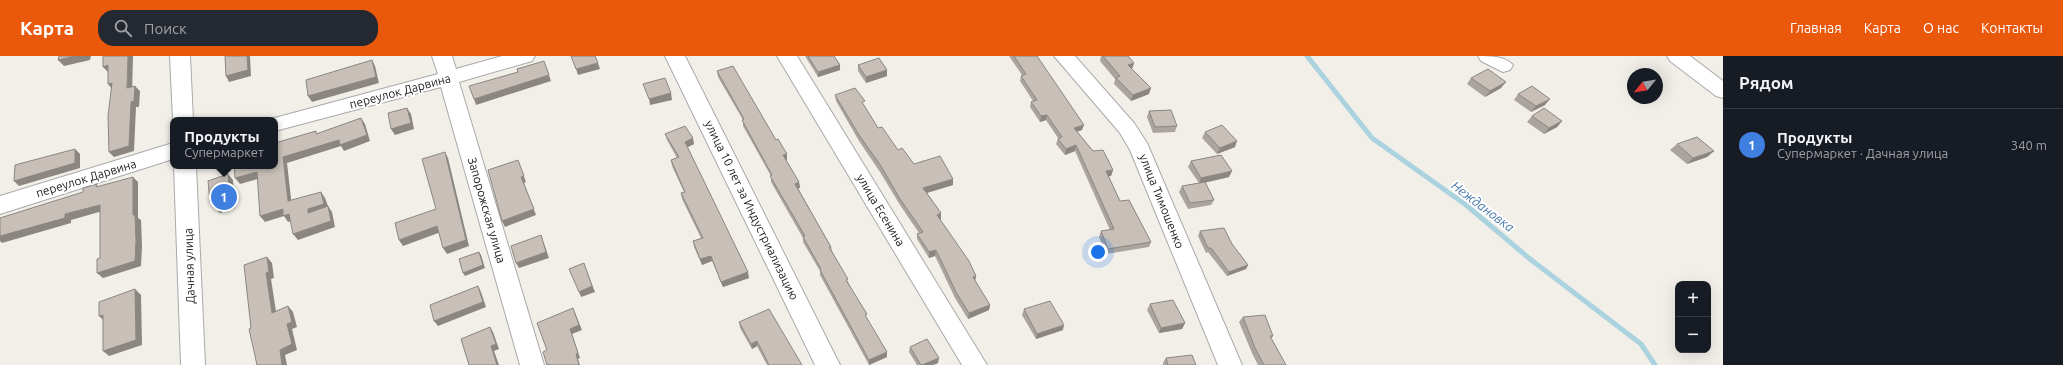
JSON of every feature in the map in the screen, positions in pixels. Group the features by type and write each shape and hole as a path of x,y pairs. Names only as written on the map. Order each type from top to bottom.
{"street":[{"path":"180,56 183,117"},
{"name":"Запорожская улица","path":"442,56 532,365"},
{"name":"переулок Дарвина","path":"278,123 449,78 525,56"},
{"name":"улица 10 лет за Индустриализацию","path":"675,56 828,365"},
{"name":"улица Есенина","path":"787,56 975,365"},
{"name":"улица Тимошенко","path":"1064,56 1127,128 1140,149 1230,365"},
{"path":"1677,56 1723,91"},
{"name":"переулок Дарвина","path":"0,205 170,152"},
{"name":"Дачная улица","path":"186,169 193,365"}],"building":[{"path":"59,56 75,56 58,60"},
{"path":"103,56 128,56 127,88 135,86 134,101 131,102 129,146 109,152 108,116 112,83 108,84 108,65 103,67"},
{"path":"225,56 247,56 248,70 226,76"},
{"path":"571,56 595,56 598,63 576,69"},
{"path":"808,56 834,56 840,65 818,72"},
{"path":"1014,56 1037,56 1084,125 1074,128 1093,151 1103,150 1113,170 1106,171 1120,201 1129,200 1151,242 1108,249 1101,231 1114,229 1076,145 1066,149 1058,139 1062,137 1047,115 1041,116 1031,102 1037,100 1021,76 1026,74"},
{"path":"1103,56 1128,56 1134,63 1128,65 1151,88 1133,95 1116,78 1120,76"},
{"path":"879,58 887,70 866,77 858,65"},
{"path":"372,60 376,77 308,96 306,80"},
{"path":"544,61 549,75 474,99 469,86 518,72 517,69"},
{"path":"733,66 776,140 778,139 787,154 783,155 799,182 795,184 848,279 846,280 867,314 865,315 887,352 869,360 820,270 821,269 803,237 805,236 770,176 772,175 742,120 744,119 717,71"},
{"path":"1488,69 1506,82 1490,91 1471,78"},
{"path":"665,78 671,93 649,99 643,84"},
{"path":"1532,86 1550,99 1536,106 1518,94"},
{"path":"855,88 865,101 862,102 878,128 882,127 898,150 902,148 914,164 940,156 953,179 923,188 941,213 937,215 969,261 976,276 973,277 990,305 969,313 956,292 936,250 929,252 917,234 923,232 900,199 881,166 859,135 835,95"},
{"path":"407,108 411,123 391,129 388,113"},
{"path":"1544,108 1562,121 1549,128 1532,116"},
{"path":"1171,110 1177,126 1155,127 1149,111"},
{"path":"361,118 367,135 340,145 339,140 283,157 288,201 321,192 324,204 308,209 308,213 328,206 331,221 293,234 289,214 283,216 283,209 260,216 257,172 235,178 234,169 278,169 278,142 316,131 316,134"},
{"path":"1222,125 1237,141 1220,148 1205,132"},
{"path":"685,126 693,138 685,142 748,272 721,282 711,256 700,259 693,241 703,238 681,193 685,192 671,160 679,157 665,134"},
{"path":"1697,137 1714,151 1693,158 1677,144"},
{"path":"75,149 75,163 14,181 15,165"},
{"path":"445,152 466,240 443,248 437,226 399,240 395,223 436,209 422,159"},
{"path":"1221,155 1232,171 1201,178 1191,161"},
{"path":"518,160 524,176 521,177 534,209 502,221 488,170"},
{"path":"228,174 230,202 215,207 214,201 210,202 208,181"},
{"path":"133,177 133,215 135,215 136,241 135,261 97,273 97,259 100,258 100,205 65,214 65,218 0,236 0,218 83,192 83,188 97,184 96,187"},
{"path":"1205,182 1214,200 1190,203 1182,186"},
{"path":"1224,228 1232,244 1248,265 1229,272 1211,248 1208,248 1200,231"},
{"path":"541,235 546,252 516,263 511,246"},
{"path":"479,252 483,265 463,273 459,259"},
{"path":"267,257 269,272 266,273 272,313 288,306 292,322 287,324 292,344 280,350 282,365 257,365 249,329 251,328 244,265"},
{"path":"584,263 592,286 579,292 569,269"},
{"path":"478,286 483,302 434,321 430,305"},
{"path":"135,289 136,340 103,351 103,315 99,316 99,302"},
{"path":"1173,300 1185,323 1161,328 1150,304"},
{"path":"1050,301 1064,325 1037,334 1024,309"},
{"path":"573,308 579,325 570,329 578,353 576,354 579,365 547,365 543,352 547,350 537,323"},
{"path":"769,309 802,365 769,365 757,341 751,344 739,322"},
{"path":"1265,315 1273,336 1270,336 1286,365 1264,365 1255,348 1243,317"},
{"path":"490,327 496,344 491,346 497,365 469,365 461,339"},
{"path":"927,339 939,358 921,365 910,347"},
{"path":"1192,355 1196,365 1168,365 1166,358"}],"waterway":[{"name":"Неждановка","path":"1307,56 1372,138 1466,205 1530,259 1641,344 1655,365"}],"place":[{"name":"Продукты","path":"224,197"}]}
